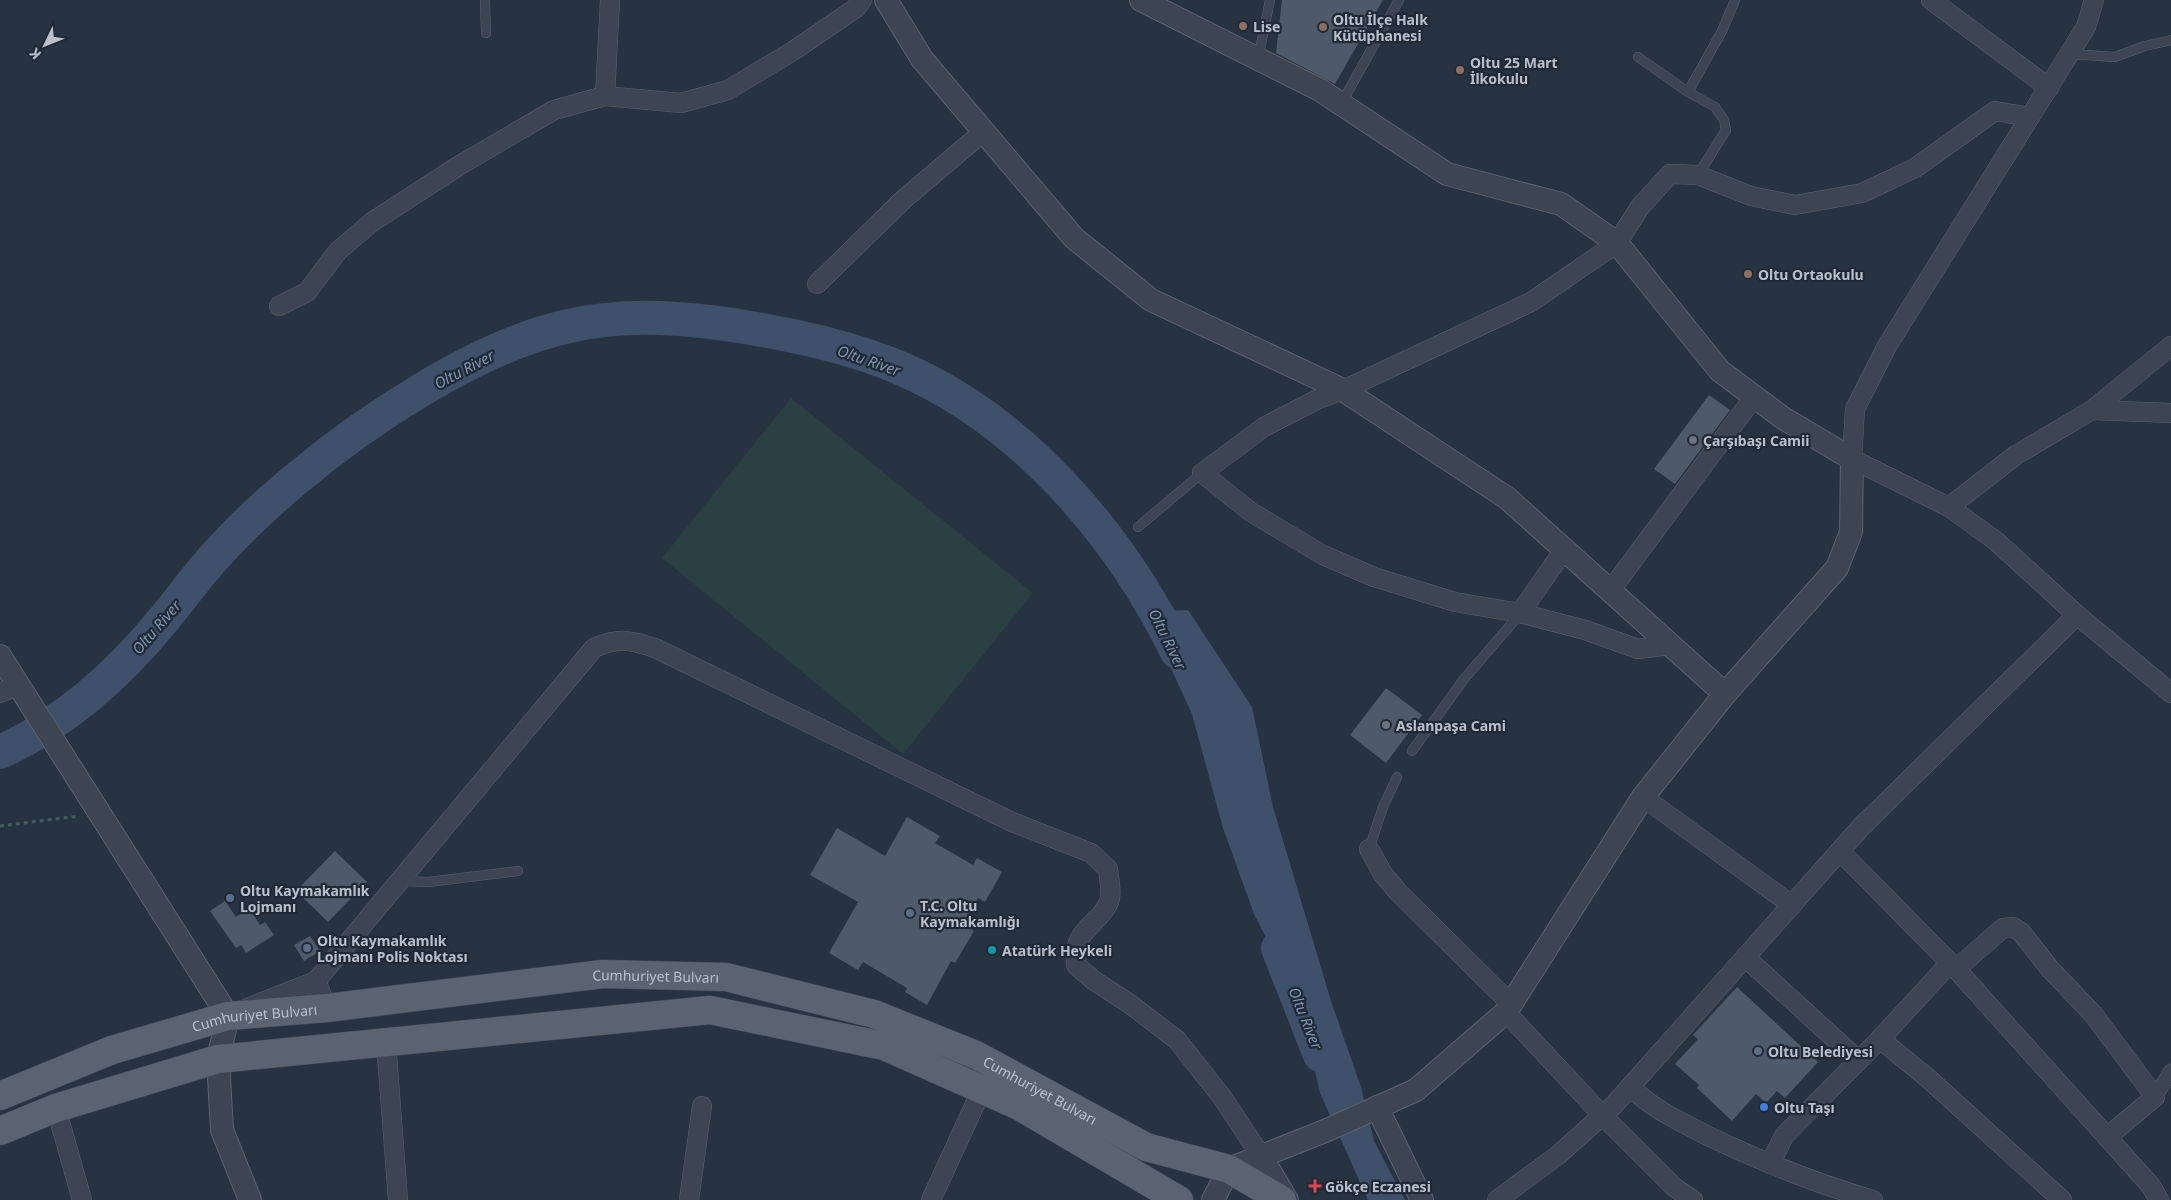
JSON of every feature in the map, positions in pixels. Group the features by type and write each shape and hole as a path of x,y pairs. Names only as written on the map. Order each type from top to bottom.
{"main road":[{"name":"Cumhuriyet Bulvarı","path":"0,1096 112,1050 228,1016 327,1008 602,974 726,977 874,1014 976,1055 1146,1147 1230,1169 1282,1200"},
{"name":"Cumhuriyet Bulvarı","path":"0,1131 56,1108 218,1059 710,1010 884,1046 1019,1106 1178,1200"}],"street":[{"path":"605,96 610,0"},
{"path":"279,306 307,292 338,251 372,222 554,110 605,96 681,103 728,90 793,52 856,8 862,0"},
{"path":"886,0 922,58 1074,238 1151,300 1343,390 1507,498 1725,694"},
{"path":"1141,0 1320,90 1447,174 1561,204 1617,243 1720,371 1783,418 1852,459 1949,507 1996,541 2077,615 2171,694"},
{"path":"1931,0 2049,88"},
{"path":"1213,1200 1230,1169 1325,1131 1416,1090 1509,1008 1644,797 1725,694 1837,568 1851,532 1855,409 1887,346 2086,27 2094,0"},
{"path":"1670,645 1638,649 1585,630 1520,613 1456,602 1374,577 1323,556 1251,512 1202,473 1264,427 1318,399 1343,390 1532,302 1617,243 1640,207 1670,174 1698,175 1751,196 1796,205 1862,193 1915,168 1995,110 2030,117"},
{"path":"817,284 904,199 983,132"},
{"path":"1949,507 2016,455 2092,410 2171,346"},
{"path":"1610,591 1754,397"},
{"path":"2092,410 2171,413"},
{"path":"1520,613 1564,550"},
{"path":"1497,1200 1557,1156 1630,1087 1861,827 2077,615"},
{"path":"228,1016 316,981 594,648 611,640 630,640 655,648 1012,822 1091,853 1108,869 1110,888 1108,904 1089,925 1075,947 1076,965 1093,980 1130,1004 1177,1040 1222,1097 1287,1200"},
{"path":"0,656 9,690 67,760 228,1016 218,1059 222,1130 250,1200"},
{"path":"1644,797 1792,905"},
{"path":"1369,849 1383,874 1398,892 1509,1008 1602,1115 1674,1187 1693,1200"},
{"path":"1840,851 1953,966 2107,1136 2151,1186 2159,1200"},
{"path":"1770,1164 1784,1136 1858,1060 1953,966 2003,928 2017,929 2050,969 2092,1014 2154,1097"},
{"path":"1745,958 1858,1060"},
{"path":"316,981 327,1008"},
{"path":"1880,1039 1930,1080 2062,1200"},
{"path":"386,1042 398,1200"},
{"path":"2107,1136 2154,1097 2171,1071"},
{"path":"1630,1087 1648,1103 1673,1119 1770,1164 1873,1200"},
{"path":"931,1200 982,1089"},
{"path":"689,1200 702,1106"},
{"path":"1377,1107 1422,1200"},
{"path":"56,1108 82,1200"}],"lane":[{"path":"485,0 486,33"},
{"path":"1258,59 1270,0"},
{"path":"1341,104 1399,0"},
{"path":"1688,92 1722,31 1735,0"},
{"path":"2070,54 2115,57 2146,46 2171,40"},
{"path":"1638,57 1688,92 1715,107 1724,120 1726,130 1698,175"},
{"path":"1138,527 1202,473"},
{"path":"1412,751 1464,679 1520,613"},
{"path":"1369,849 1383,806 1397,776"},
{"path":"400,881 428,882 518,871"}],"path":[{"path":"0,826 100,813"}],"green space":[{"path":"791,398 1033,593 903,754 662,558"}],"water":[{"path":"1188,610 1252,707 1273,807 1331,1001 1361,1087 1374,1141 1405,1200 1368,1200 1320,1093 1299,1003 1254,914 1223,828 1192,714 1145,612"}],"building":[{"name":"Oltu İlçe Halk Kütüphanesi","path":"1282,0 1383,0 1335,84 1276,53"},
{"name":"Çarşıbaşı Camii","path":"1709,395 1730,410 1675,484 1654,469"},
{"name":"Aslanpaşa Cami","path":"1386,688 1422,715 1386,763 1350,735"},
{"name":"T.C. Oltu Kaymakamlığı","path":"907,817 940,836 935,843 973,865 977,858 1002,872 985,902 978,898 963,924 974,931 955,963 951,961 927,1005 905,992 907,988 863,962 858,970 829,953 858,902 810,875 837,828 885,856"},
{"path":"335,851 367,882 328,922 296,891"},
{"name":"Oltu Kaymakamlık Lojmanı","path":"225,901 236,917 249,908 260,925 265,922 274,935 246,953 241,945 236,948 210,911"},
{"name":"Oltu Kaymakamlık Lojmanı Polis Noktası","path":"310,936 320,951 304,961 294,945"},
{"name":"Oltu Belediyesi","path":"1737,987 1818,1062 1785,1098 1777,1091 1766,1103 1756,1094 1732,1121 1697,1088 1699,1085 1675,1064 1698,1039 1693,1035"}],"waterway":[{"name":"Oltu River","path":"0,752 47,727 90,695 147,639 204,569 240,529 323,457 389,410 424,388 498,350 534,336 569,326 614,319 683,319 728,324 789,335 846,349 882,361 945,390 987,418 1026,450 1063,486 1096,524 1127,566 1154,608 1177,652"},
{"name":"Oltu River","path":"1278,948 1320,1055"}],"place":[{"name":"Lise","path":"1243,26"},
{"name":"Oltu İlçe Halk Kütüphanesi","path":"1323,27"},
{"name":"Oltu 25 Mart İlkokulu","path":"1460,70"},
{"name":"Oltu Ortaokulu","path":"1748,274"},
{"name":"Çarşıbaşı Camii","path":"1693,440"},
{"name":"Aslanpaşa Cami","path":"1386,725"},
{"name":"Oltu Kaymakamlık Lojmanı","path":"230,898"},
{"name":"T.C. Oltu Kaymakamlığı","path":"910,913"},
{"name":"Oltu Kaymakamlık Lojmanı Polis Noktası","path":"307,948"},
{"name":"Atatürk Heykeli","path":"992,950"},
{"name":"Oltu Belediyesi","path":"1758,1051"},
{"name":"Oltu Taşı","path":"1764,1107"},
{"name":"Gökçe Eczanesi","path":"1315,1186"}]}
